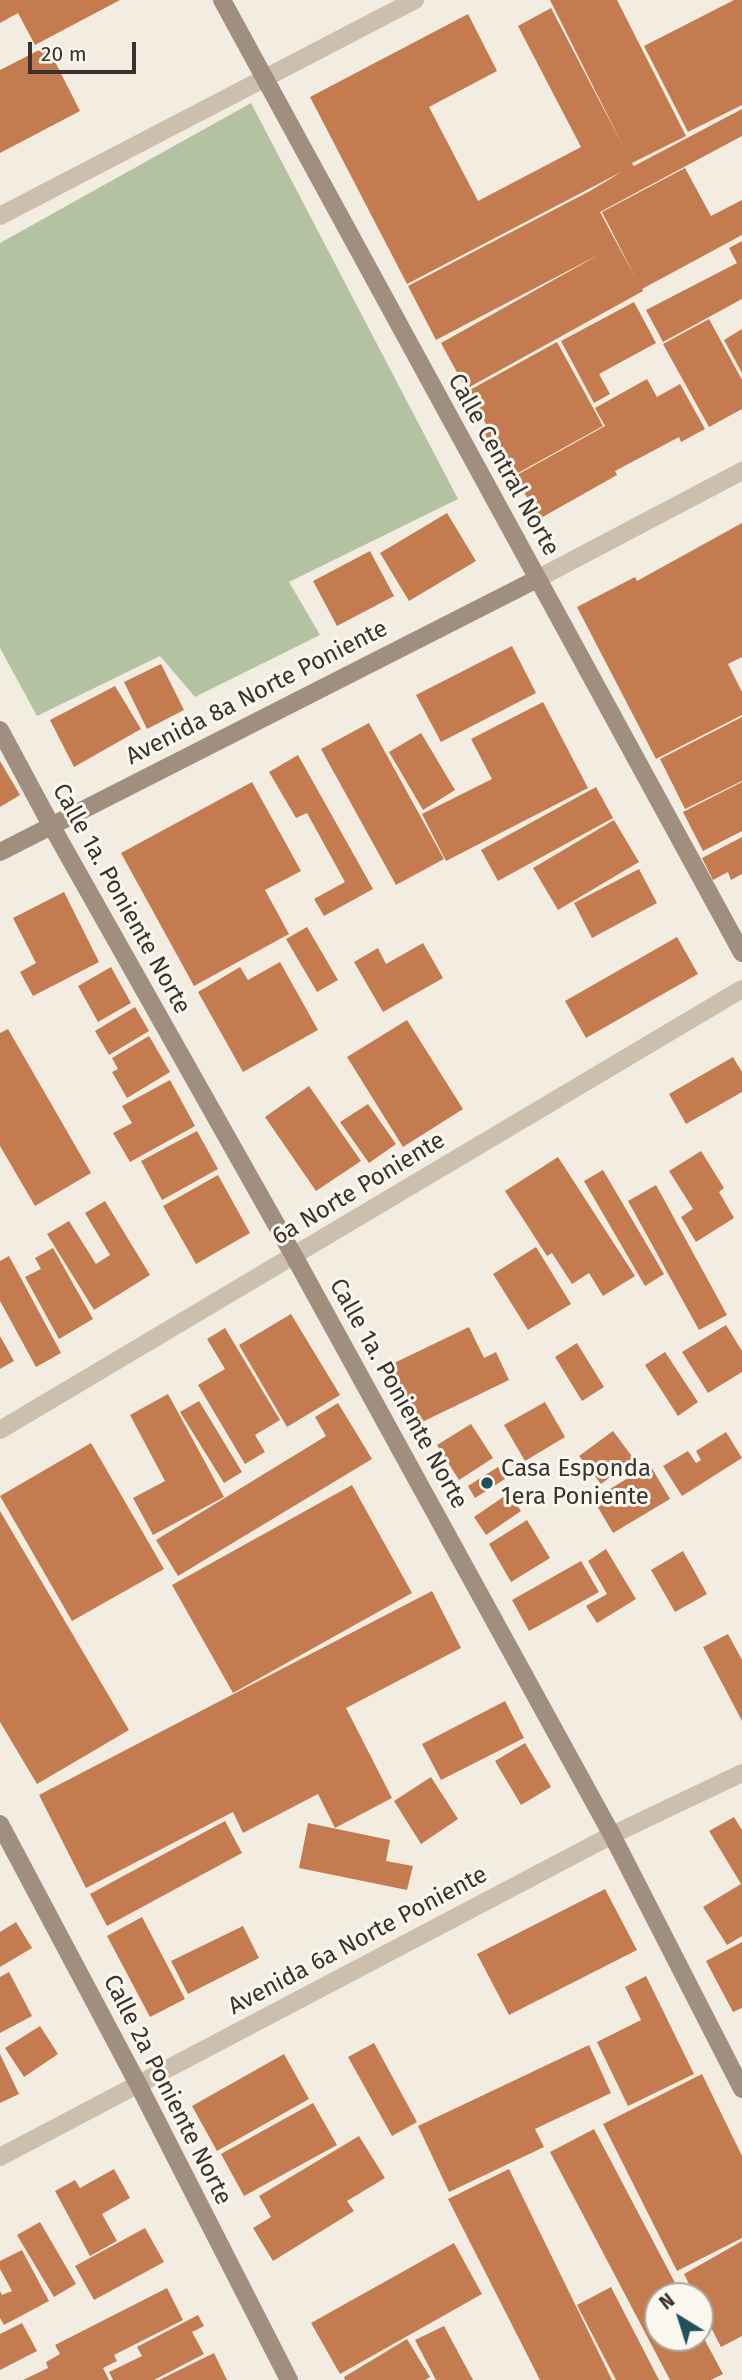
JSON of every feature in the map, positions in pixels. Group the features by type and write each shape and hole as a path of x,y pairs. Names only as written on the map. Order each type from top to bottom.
{"main road":[{"name":"Calle Central Norte","path":"222,0 742,953"},
{"name":"Avenida 8a Norte Poniente","path":"0,852 537,579"},
{"name":"Calle 1a. Poniente Norte","path":"0,730 295,1256 612,1835 742,2089"},
{"name":"Calle 2a Poniente Norte","path":"0,1824 138,2084 289,2380"}],"street":[{"path":"0,216 415,0"},
{"path":"537,579 742,471"},
{"name":"6a Norte Poniente","path":"0,1430 742,989"},
{"name":"Avenida 6a Norte Poniente","path":"0,2157 612,1835 742,1773"}],"green space":[{"path":"251,103 458,499 289,582 320,635 195,697 160,656 37,716 0,648 0,243"}],"building":[{"path":"0,0 120,0 35,45 18,13 0,23"},
{"path":"550,0 617,0 686,136 632,163 634,166 742,109 742,136 600,212 636,279 602,212 685,168 711,216 742,200 742,235 466,389 441,343 602,253 436,340 408,286 623,171 407,284 310,97 468,14 497,71 429,107 478,201 581,147 518,26 551,8 623,146"},
{"path":"734,0 742,0 742,105 688,132 644,46"},
{"path":"47,46 80,111 0,153 0,70"},
{"path":"742,241 742,299 663,342 646,310 737,263 729,248"},
{"path":"634,302 656,343 599,374 610,394 594,403 561,341"},
{"path":"709,319 742,380 742,409 709,427 663,344"},
{"path":"742,329 742,373 724,340"},
{"path":"557,342 603,426 509,478 481,427 486,424 468,391"},
{"path":"647,379 657,397 680,384 705,429 681,442 679,437 615,471 617,475 539,519 515,476 605,426 595,408"},
{"path":"447,513 476,561 409,601 380,553"},
{"path":"742,523 742,657 728,664 742,692 742,715 656,759 577,607 635,577 637,581"},
{"path":"370,551 394,596 337,626 313,581"},
{"path":"512,646 536,693 441,742 416,695"},
{"path":"161,664 184,710 147,729 124,682"},
{"path":"115,686 141,729 74,767 50,720"},
{"path":"543,702 588,788 446,861 422,814 492,779 471,739"},
{"path":"742,717 742,781 685,809 660,759"},
{"path":"369,723 444,859 396,885 321,749"},
{"path":"421,733 455,790 423,810 389,752"},
{"path":"298,755 373,889 324,916 314,899 345,882 307,813 296,818 269,772"},
{"path":"0,761 20,795 0,807"},
{"path":"252,782 301,871 265,890 289,934 194,986 121,853"},
{"path":"742,782 742,831 703,851 683,812"},
{"path":"596,787 613,818 498,881 481,850"},
{"path":"614,820 639,862 558,910 533,868"},
{"path":"742,837 742,874 731,880 728,872 713,880 702,858"},
{"path":"639,869 657,903 592,938 574,903"},
{"path":"64,892 99,962 33,996 20,972 36,963 13,918"},
{"path":"307,927 338,980 317,992 286,939"},
{"path":"677,937 698,974 586,1038 565,1001"},
{"path":"423,943 443,978 383,1012 354,962 378,948 386,964"},
{"path":"280,962 318,1030 243,1072 198,992 240,967 248,980"},
{"path":"111,967 131,1003 98,1022 78,986"},
{"path":"135,1007 149,1031 109,1055 95,1031"},
{"path":"407,1020 463,1109 403,1147 347,1057"},
{"path":"8,1029 91,1173 35,1206 0,1146 0,1033"},
{"path":"149,1036 170,1072 127,1098 112,1072 118,1069 112,1058"},
{"path":"733,1057 742,1072 742,1092 686,1124 669,1094"},
{"path":"170,1080 195,1126 130,1162 113,1133 132,1123 122,1106"},
{"path":"309,1086 361,1161 316,1191 265,1117"},
{"path":"368,1104 396,1144 369,1163 340,1122"},
{"path":"197,1131 218,1169 162,1200 141,1161"},
{"path":"701,1151 724,1188 719,1192 734,1218 696,1242 681,1217 693,1209 669,1171"},
{"path":"558,1157 635,1276 603,1296 589,1273 572,1284 552,1253 547,1256 505,1191"},
{"path":"603,1170 664,1274 645,1286 584,1181"},
{"path":"218,1175 250,1233 196,1264 163,1206"},
{"path":"656,1185 727,1315 699,1330 628,1201"},
{"path":"105,1201 150,1275 94,1310 47,1234 69,1221 96,1264 110,1255 85,1213"},
{"path":"536,1247 571,1304 528,1330 493,1274"},
{"path":"53,1248 93,1319 59,1339 25,1277 41,1269 35,1258"},
{"path":"9,1256 61,1353 36,1367 0,1301 0,1261"},
{"path":"291,1314 340,1395 287,1427 239,1345"},
{"path":"726,1325 742,1351 742,1372 708,1393 682,1352"},
{"path":"469,1327 484,1358 496,1352 509,1380 418,1424 390,1365"},
{"path":"225,1328 280,1420 255,1435 265,1452 245,1464 198,1385 225,1369 207,1339"},
{"path":"0,1336 14,1361 0,1369"},
{"path":"577,1343 604,1387 582,1401 555,1357"},
{"path":"665,1352 698,1402 678,1416 645,1365"},
{"path":"168,1394 224,1497 153,1535 133,1498 165,1481 130,1415"},
{"path":"199,1401 242,1472 224,1483 180,1412"},
{"path":"545,1402 565,1437 525,1461 504,1425"},
{"path":"338,1403 372,1459 178,1576 156,1540 326,1436 315,1417"},
{"path":"471,1424 493,1458 459,1480 437,1445"},
{"path":"613,1431 634,1459 601,1484 579,1456"},
{"path":"726,1432 742,1458 682,1496 663,1466 688,1451 696,1463 701,1460 696,1451"},
{"path":"91,1443 164,1569 72,1621 0,1496"},
{"path":"650,1465 670,1499 613,1533 593,1499"},
{"name":"Casa Esponda 1era Poniente","path":"498,1467 505,1479 475,1498 468,1486"},
{"path":"352,1485 412,1593 233,1693 172,1585"},
{"path":"509,1493 521,1511 486,1535 474,1517"},
{"path":"0,1511 129,1730 37,1784 0,1722"},
{"path":"527,1520 550,1558 511,1582 489,1544"},
{"path":"606,1549 636,1599 597,1623 586,1606 607,1594 588,1561"},
{"path":"683,1551 707,1594 675,1612 651,1570"},
{"path":"581,1561 599,1592 529,1631 512,1600"},
{"path":"432,1591 461,1648 346,1708 392,1798 335,1828 318,1794 243,1833 233,1812 86,1888 39,1795"},
{"path":"728,1634 742,1660 742,1721 703,1647"},
{"path":"505,1701 524,1738 441,1780 422,1744"},
{"path":"525,1743 551,1787 521,1805 495,1761"},
{"path":"431,1777 458,1819 421,1844 394,1801"},
{"path":"734,1817 742,1830 742,1936 727,1945 703,1907 741,1884 709,1831"},
{"path":"225,1821 242,1853 107,1926 90,1894"},
{"path":"308,1823 390,1840 386,1861 413,1866 407,1890 299,1868"},
{"path":"605,1889 637,1950 509,2015 477,1954"},
{"path":"142,1917 185,1999 150,2017 107,1936"},
{"path":"16,1922 32,1948 0,1967 0,1932"},
{"path":"243,1926 259,1958 188,1994 171,1961"},
{"path":"742,1942 742,2008 733,2012 706,1961"},
{"path":"9,1972 32,2016 0,2033 0,1977"},
{"path":"646,1976 694,2074 628,2106 597,2042 641,2020 625,1987"},
{"path":"40,2026 58,2054 24,2077 5,2048"},
{"path":"374,2043 417,2122 392,2136 348,2057"},
{"path":"589,2045 611,2093 535,2129 544,2147 449,2192 418,2126"},
{"path":"0,2054 19,2094 0,2103"},
{"path":"284,2054 309,2099 217,2151 192,2106"},
{"path":"702,2074 742,2156 742,2238 677,2271 603,2124"},
{"path":"313,2103 337,2145 244,2196 221,2154"},
{"path":"594,2129 675,2282 644,2282 644,2331 550,2152"},
{"path":"359,2136 385,2178 347,2201 354,2211 273,2261 253,2228 271,2217 259,2196"},
{"path":"114,2169 130,2198 102,2214 117,2241 90,2256 55,2191 75,2180 80,2188"},
{"path":"509,2169 612,2380 540,2380 448,2199"},
{"path":"40,2222 76,2284 54,2297 17,2235"},
{"path":"145,2228 164,2262 94,2300 75,2266"},
{"path":"742,2241 742,2336 721,2347 714,2333 714,2282 688,2282 684,2274"},
{"path":"454,2243 482,2294 340,2374 311,2323"},
{"path":"22,2250 49,2301 4,2325 0,2318 0,2291 2,2295 12,2291 0,2269 0,2261"},
{"path":"611,2287 659,2380 616,2380 577,2305"},
{"path":"167,2288 183,2320 114,2355 117,2361 103,2368 109,2380 23,2380 48,2368 46,2362 60,2354 55,2345"},
{"path":"198,2315 204,2326 192,2332 204,2354 154,2380 113,2380 109,2372 142,2356 137,2347"},
{"path":"22,2323 37,2351 0,2370 0,2334"},
{"path":"444,2326 473,2380 436,2380 415,2340"},
{"path":"407,2339 430,2377 425,2380 345,2380 344,2377"},
{"path":"655,2352 711,2352 723,2374 711,2380 670,2380"},
{"path":"214,2353 227,2380 159,2380"}],"place":[{"name":"Casa Esponda 1era Poniente","path":"487,1483"}]}
